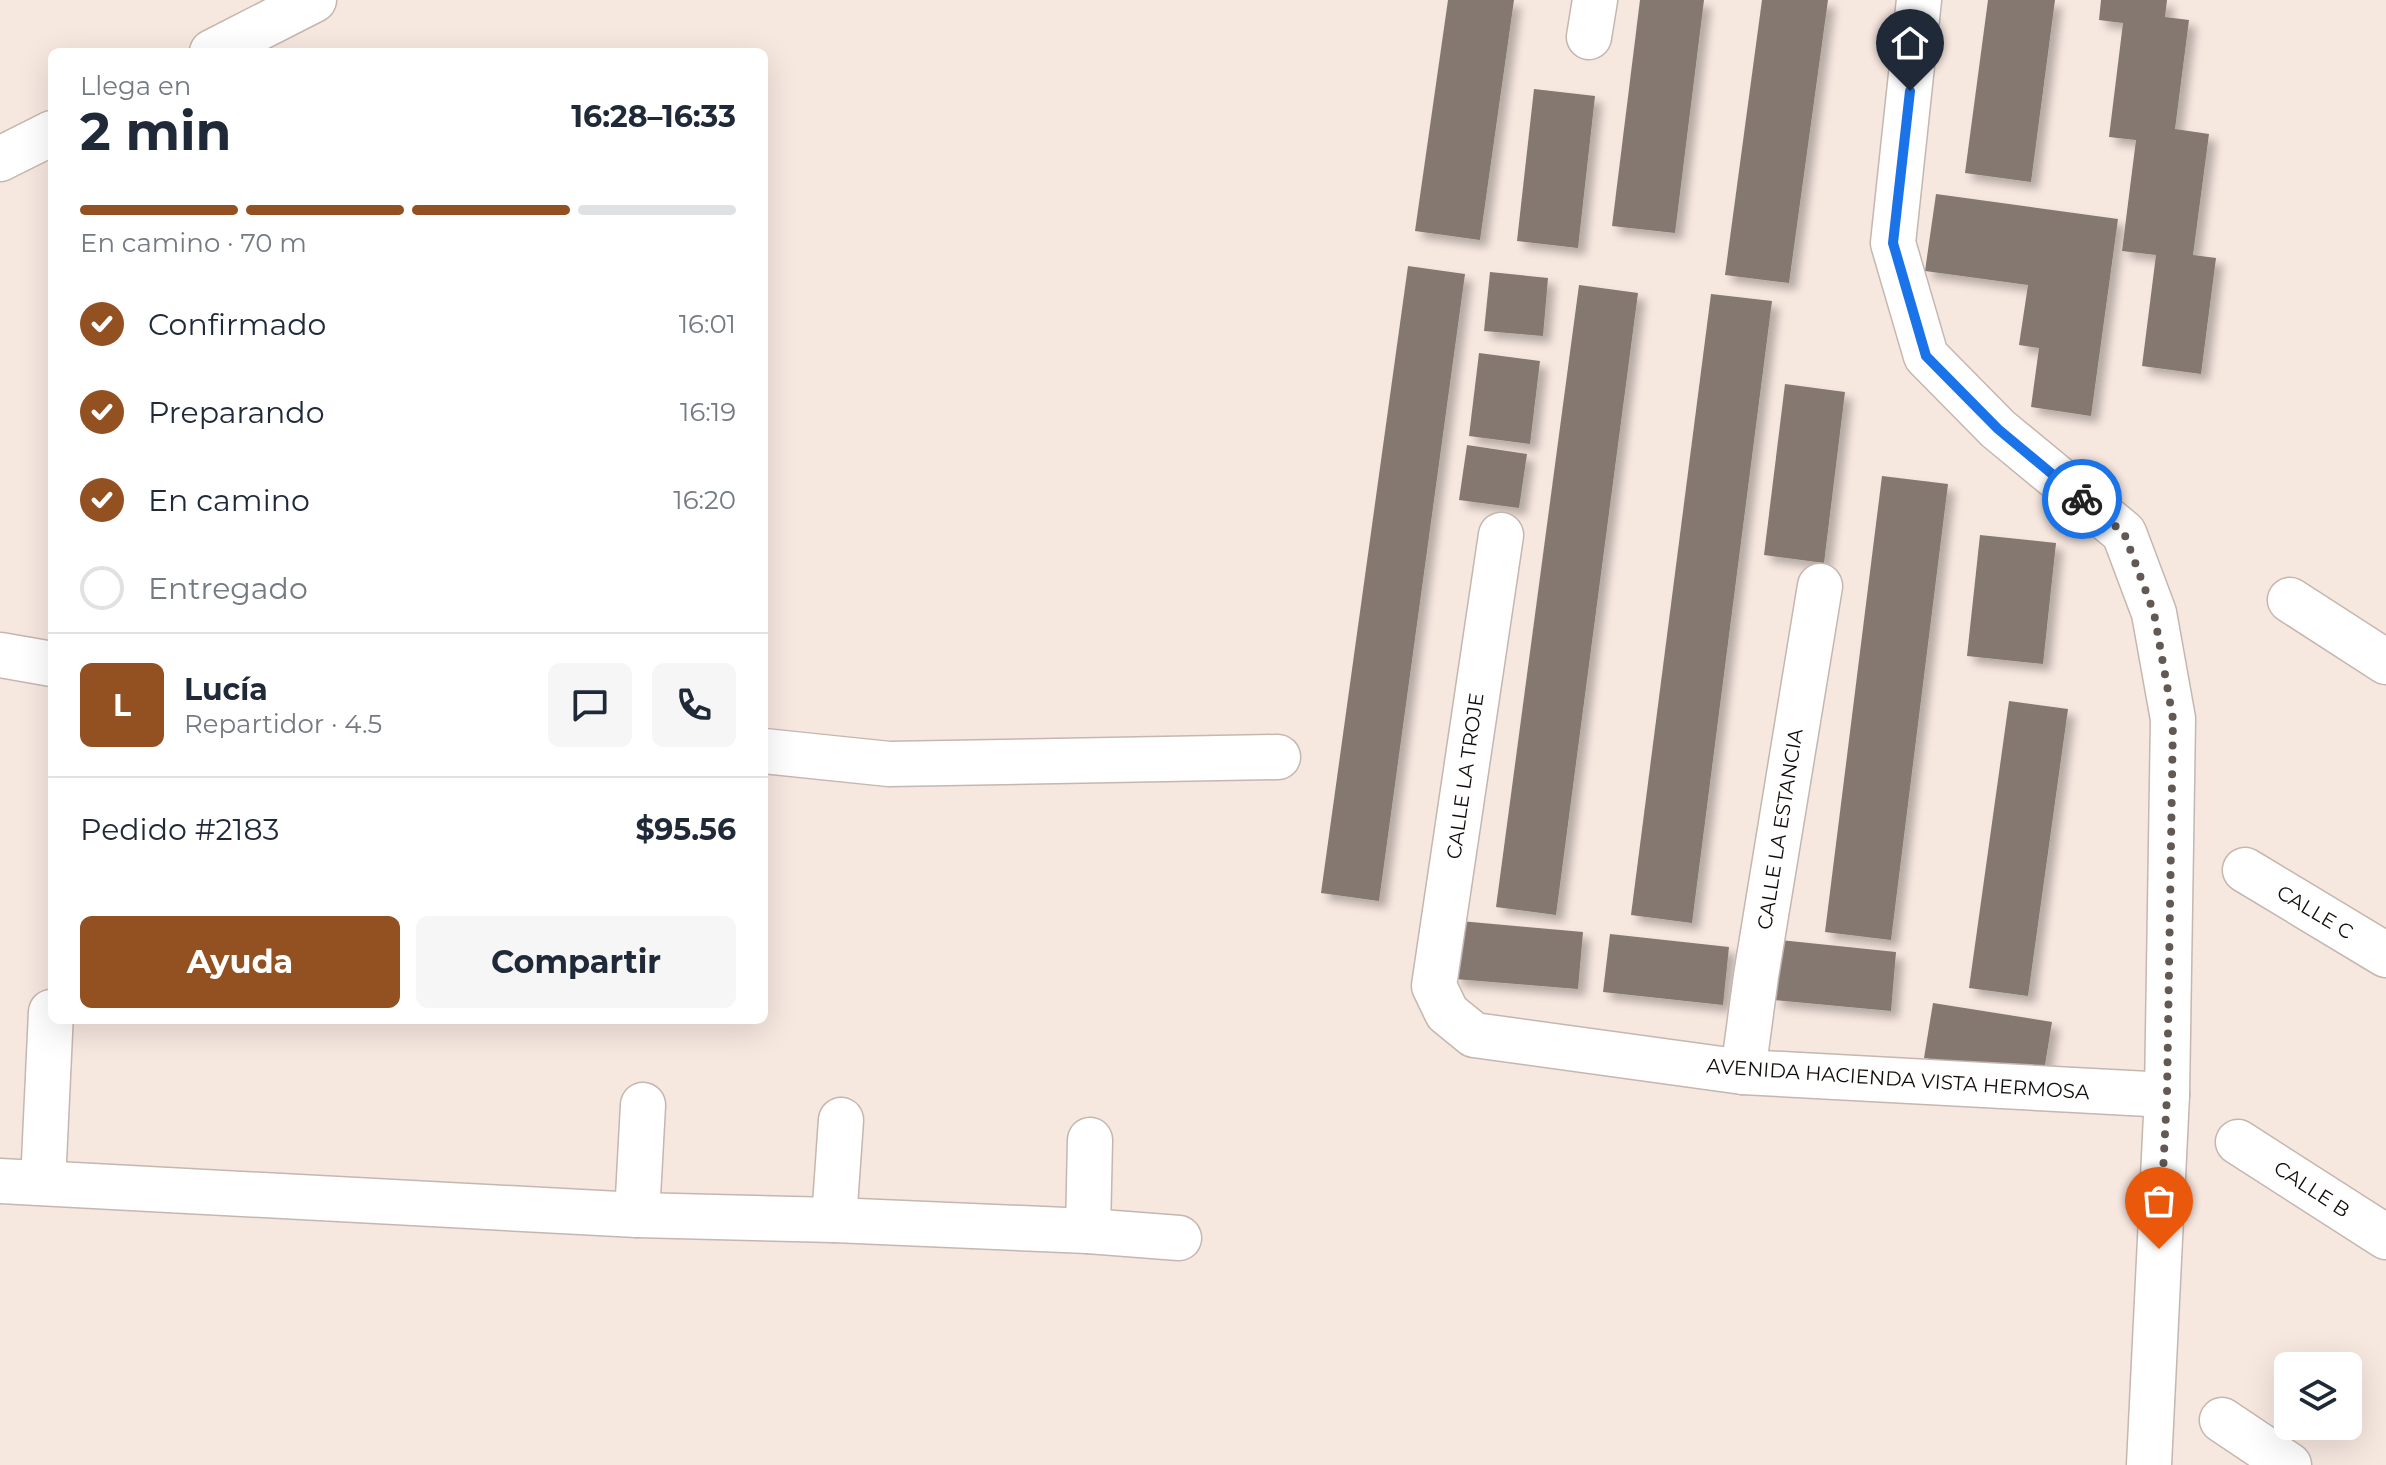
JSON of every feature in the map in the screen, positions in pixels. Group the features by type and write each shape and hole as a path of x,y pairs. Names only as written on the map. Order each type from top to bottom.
{"street":[{"path":"220,48 314,0"},
{"path":"1919,0 1893,243 1926,356 1998,429 2124,533 2154,613 2173,719 2167,1095 2149,1465"},
{"path":"0,159 48,135"},
{"name":"CALLE LA TROJE","path":"1447,1013 1434,986 1501,535"},
{"name":"CALLE LA ESTANCIA","path":"1743,1072 1820,586"},
{"path":"2290,600 2386,662"},
{"path":"0,655 48,663"},
{"path":"768,751 889,764 1278,757"},
{"name":"CALLE C","path":"2245,870 2386,955"},
{"name":"AVENIDA HACIENDA VISTA HERMOSA","path":"1447,1013 1474,1035 1743,1072 2167,1095"},
{"path":"43,1183 50,1024"},
{"path":"637,1215 643,1105"},
{"path":"834,1220 841,1120"},
{"path":"1088,1231 1090,1140"},
{"name":"CALLE B","path":"2238,1142 2386,1237"},
{"path":"0,1181 637,1215 834,1220 1179,1238"},
{"path":"2222,1420 2289,1465"}],"building":[{"path":"1448,0 1514,0 1480,240 1415,231"},
{"path":"1640,0 1704,0 1675,233 1612,226"},
{"path":"1762,0 1828,0 1789,283 1725,275"},
{"path":"1988,0 2055,0 2031,182 1965,173"},
{"path":"2101,0 2167,0 2165,17 2189,20 2175,129 2209,134 2193,255 2216,258 2201,374 2142,366 2156,255 2122,251 2136,140 2109,137 2123,23 2099,20"},
{"path":"1534,89 1595,96 1578,248 1517,241"},
{"path":"1936,194 2118,219 2091,416 2031,407 2039,348 2019,345 2028,285 1925,271"},
{"path":"1408,266 1465,274 1379,901 1321,893"},
{"path":"1490,272 1548,278 1543,336 1484,331"},
{"path":"1579,285 1638,293 1556,915 1496,907"},
{"path":"1711,294 1772,301 1692,923 1631,915"},
{"path":"1479,353 1540,361 1530,444 1469,436"},
{"path":"1785,384 1845,392 1824,563 1764,555"},
{"path":"1467,445 1527,454 1519,508 1459,500"},
{"path":"1882,476 1948,484 1891,940 1825,932"},
{"path":"1980,535 2056,543 2043,664 1967,656"},
{"path":"2009,701 2068,709 2028,996 1969,988"},
{"path":"1460,921 1583,932 1578,989 1455,979"},
{"path":"1610,934 1729,947 1723,1005 1603,992"},
{"path":"1780,940 1896,952 1891,1011 1774,1000"},
{"path":"1933,1003 2052,1022 2043,1077 1924,1058"}],"way so far":[{"path":"2082,499 2124,533 2154,613 2173,719 2167,1095 2159,1249"}],"route":[{"path":"1910,91 1893,243 1926,356 1998,429 2082,499"}]}
